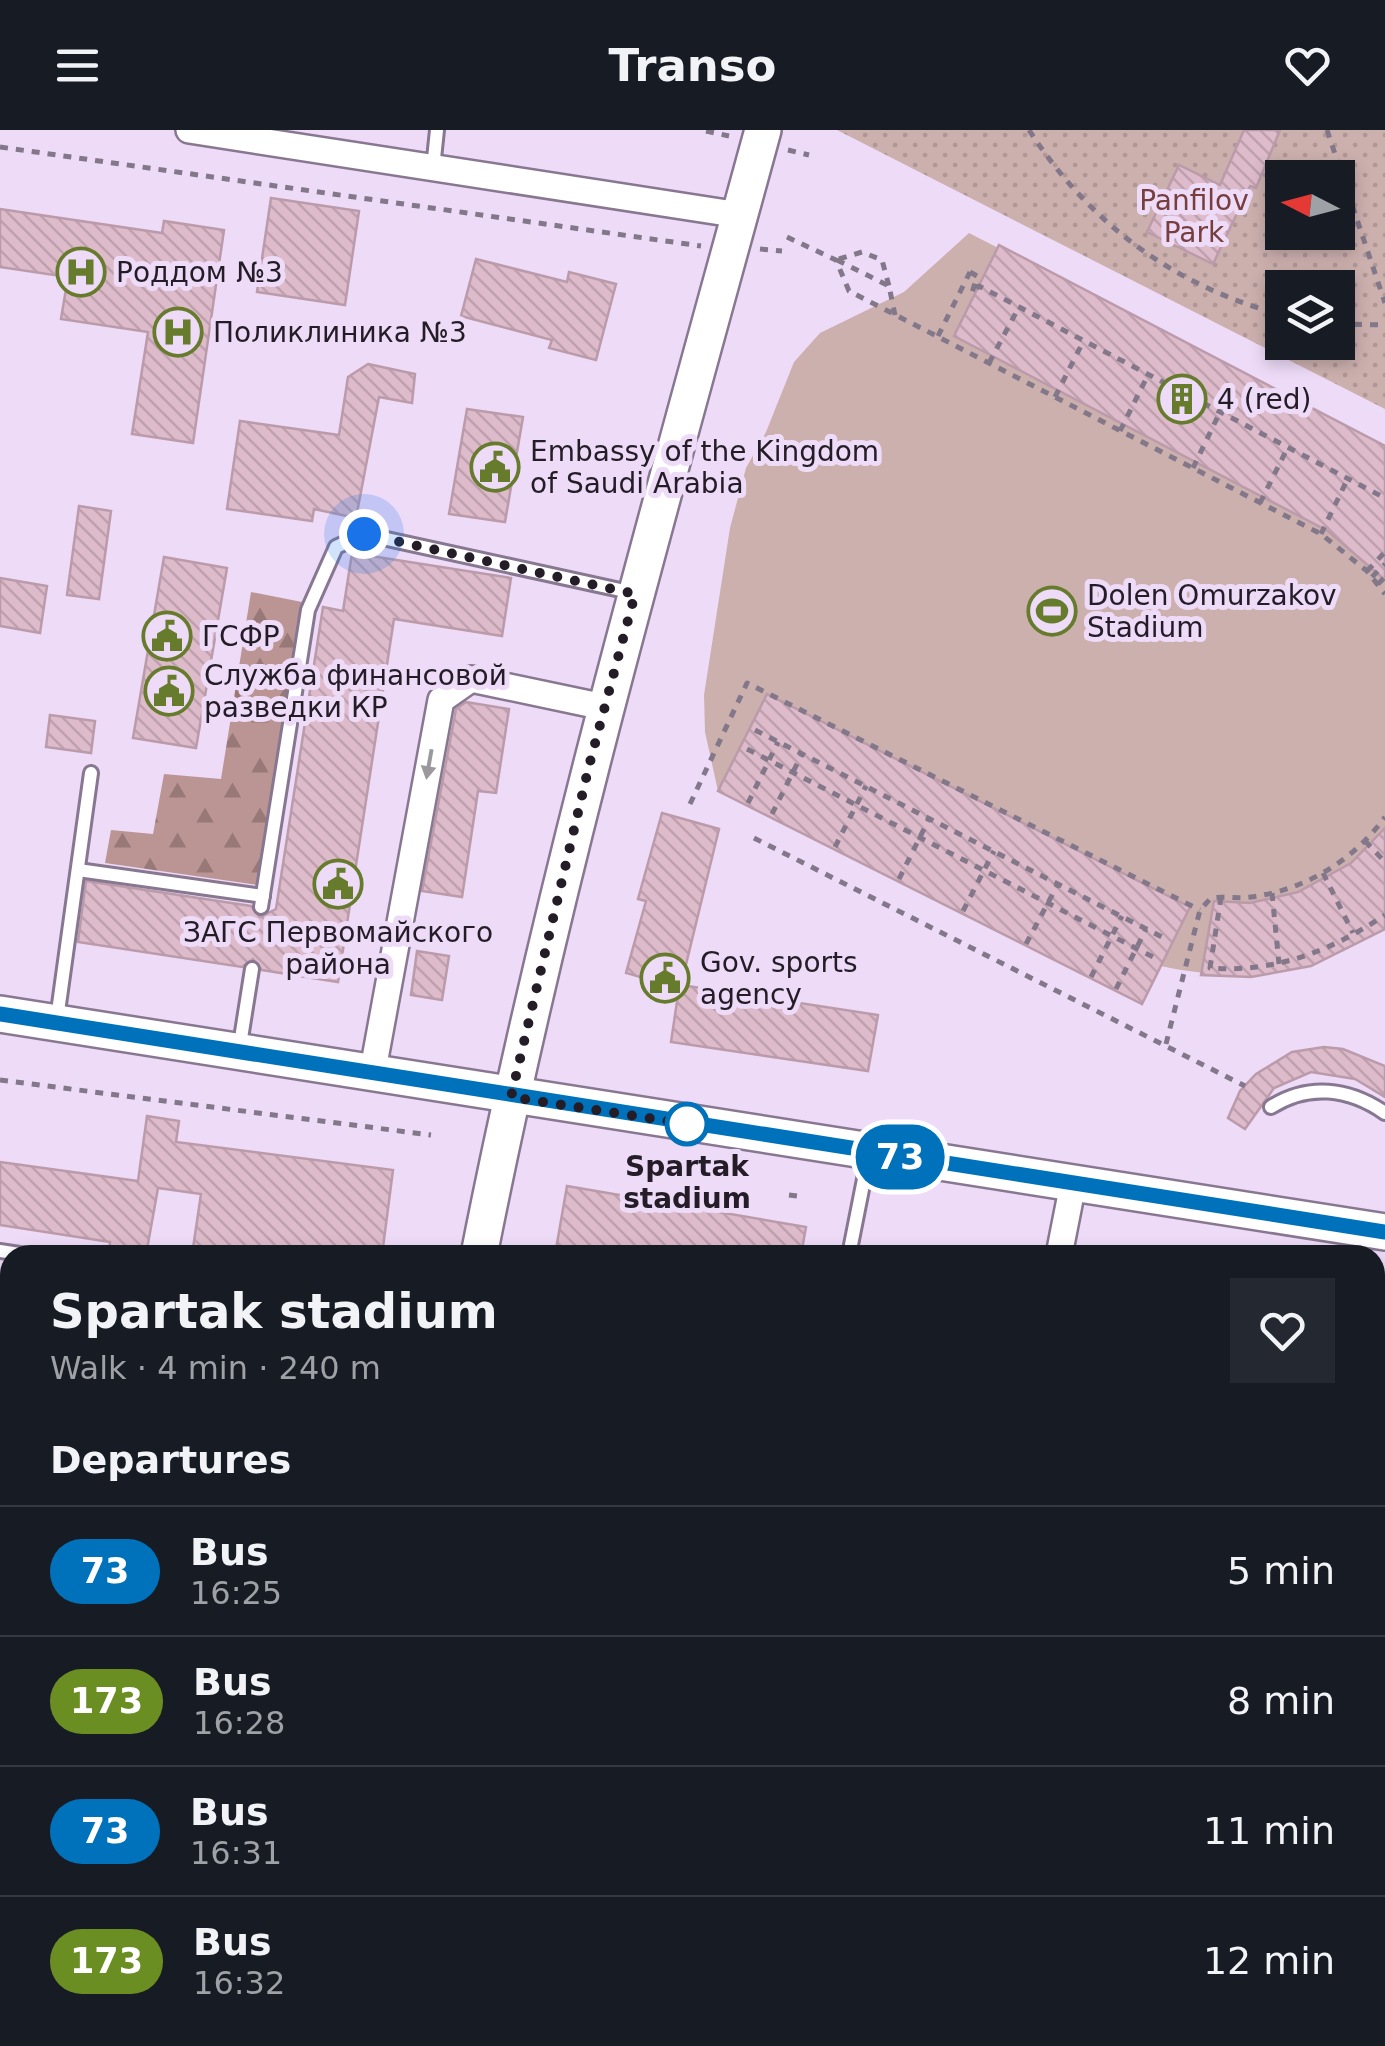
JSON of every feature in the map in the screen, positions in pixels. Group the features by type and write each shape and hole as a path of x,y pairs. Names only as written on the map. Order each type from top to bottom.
{"main road":[{"path":"481,1245 511,1097 604,707 762,139"},
{"path":"0,1014 1385,1232"}],"street":[{"path":"189,130 740,215"},
{"path":"372,1075 441,700 472,679 604,707"},
{"path":"1061,1245 1073,1184"}],"lane":[{"path":"434,168 438,130"},
{"path":"78,870 262,902 308,610 336,547 364,534 635,594"},
{"path":"56,1024 91,773"},
{"path":"238,1053 252,969"},
{"path":"1271,1107 1290,1094 1318,1091 1344,1094 1385,1113"},
{"path":"851,1245 869,1152"}],"path":[{"path":"1029,130 1084,202 1159,264 1217,294 1265,310"},
{"path":"1327,130 1385,303"},
{"path":"706,131 762,139 809,155"},
{"path":"0,147 700,246"},
{"path":"787,237 888,286"},
{"path":"753,248 782,251"},
{"path":"836,260 862,252 882,260 895,314"},
{"path":"836,260 850,291 1321,534 1369,574 1385,594"},
{"path":"938,337 970,272 977,276 972,292 979,286 1385,498"},
{"path":"989,364 1019,307"},
{"path":"1355,325 1385,326"},
{"path":"1055,397 1084,341"},
{"path":"1120,431 1148,374"},
{"path":"1193,468 1220,412"},
{"path":"1260,502 1288,447"},
{"path":"1321,534 1348,478"},
{"path":"1369,574 1385,552"},
{"path":"1369,574 1385,564"},
{"path":"1378,584 1385,577"},
{"path":"690,804 747,683 1200,910"},
{"path":"755,730 1168,940"},
{"path":"748,803 778,742"},
{"path":"746,749 1156,959"},
{"path":"772,814 802,754"},
{"path":"835,846 866,786"},
{"path":"1166,1044 1200,910 1210,898 1272,893 1323,873 1365,841 1385,817"},
{"path":"899,879 929,818"},
{"path":"754,838 1245,1086"},
{"path":"1365,841 1385,862"},
{"path":"962,911 994,851"},
{"path":"1323,873 1353,934"},
{"path":"1026,944 1058,884"},
{"path":"1272,893 1278,964"},
{"path":"1220,897 1210,968 1278,964 1331,947 1385,914"},
{"path":"1091,977 1122,916"},
{"path":"1116,989 1146,928"},
{"path":"0,1080 431,1136"},
{"path":"788,1195 804,1198"}],"green space":[{"name":"Panfilov Park","path":"837,130 1385,130 1385,409 1289,360 1355,360 1355,270 1265,270 1265,348"},
{"name":"Dolen Omurzakov Stadium","path":"969,233 1385,446 1385,928 1358,944 1277,971 1220,974 1161,966 718,791 705,732 704,695 730,528 746,468 766,432 794,362 820,333 904,292"},
{"path":"251,592 302,602 258,885 105,863 111,830 153,834 164,774 221,779"}],"building":[{"path":"1244,130 1280,130 1256,188 1250,186 1213,264 1147,232 1179,165 1220,185"},
{"path":"271,198 359,211 345,305 257,292"},
{"path":"0,209 162,233 164,221 224,230 193,443 132,434 148,332 61,319 68,277 0,267"},
{"path":"999,245 1385,446 1385,580 1328,531 954,336"},
{"path":"476,259 567,282 569,272 616,284 596,360 549,348 552,340 461,316"},
{"path":"368,364 415,374 412,403 379,397 356,518 314,509 312,521 227,509 240,421 339,435 348,377"},
{"path":"467,409 523,417 505,522 449,514"},
{"path":"79,506 111,511 99,599 67,595"},
{"path":"352,553 511,578 502,636 394,619 338,982 262,970 253,959 242,967 78,942 86,881 251,906 260,917 276,909 323,607 343,611"},
{"path":"164,557 227,568 196,748 133,738"},
{"path":"0,578 47,586 40,633 0,626"},
{"path":"767,694 1190,907 1142,1004 718,791"},
{"path":"466,702 509,709 496,793 478,791 462,897 422,891 456,709"},
{"path":"50,715 95,721 91,753 46,747"},
{"path":"662,813 719,829 681,985 878,1015 868,1071 671,1042 679,988 626,973 646,901 638,899"},
{"path":"1385,828 1385,929 1311,966 1251,977 1201,975 1214,901 1250,903 1298,892 1351,863"},
{"path":"417,951 449,956 442,1000 411,995"},
{"path":"1324,1047 1343,1049 1385,1066 1385,1097 1355,1079 1311,1072 1274,1088 1245,1129 1228,1118 1240,1091 1256,1074 1292,1052"},
{"path":"147,1116 179,1121 176,1142 393,1170 383,1245 193,1245 201,1194 158,1188 148,1245 110,1245 110,1242 0,1225 0,1162 138,1181"},
{"path":"567,1186 806,1227 803,1245 557,1245"}],"bus line":[{"name":"73","path":"0,1014 1385,1232"}],"place":[{"name":"Роддом №3","path":"81,272"},
{"name":"Поликлиника №3","path":"178,332"},
{"name":"4 (red)","path":"1182,399"},
{"name":"Embassy of the Kingdom of Saudi Arabia","path":"495,467"},
{"name":"Dolen Omurzakov Stadium","path":"1052,611"},
{"name":"ГСФР","path":"167,636"},
{"name":"Служба финансовой разведки КР","path":"169,691"},
{"name":"ЗАГС Первомайского района","path":"338,884"},
{"name":"Gov. sports agency","path":"665,978"},
{"name":"Spartak stadium","path":"687,1124"}],"route":[{"path":"364,534 635,594 589,766 511,1097 687,1124"}]}
